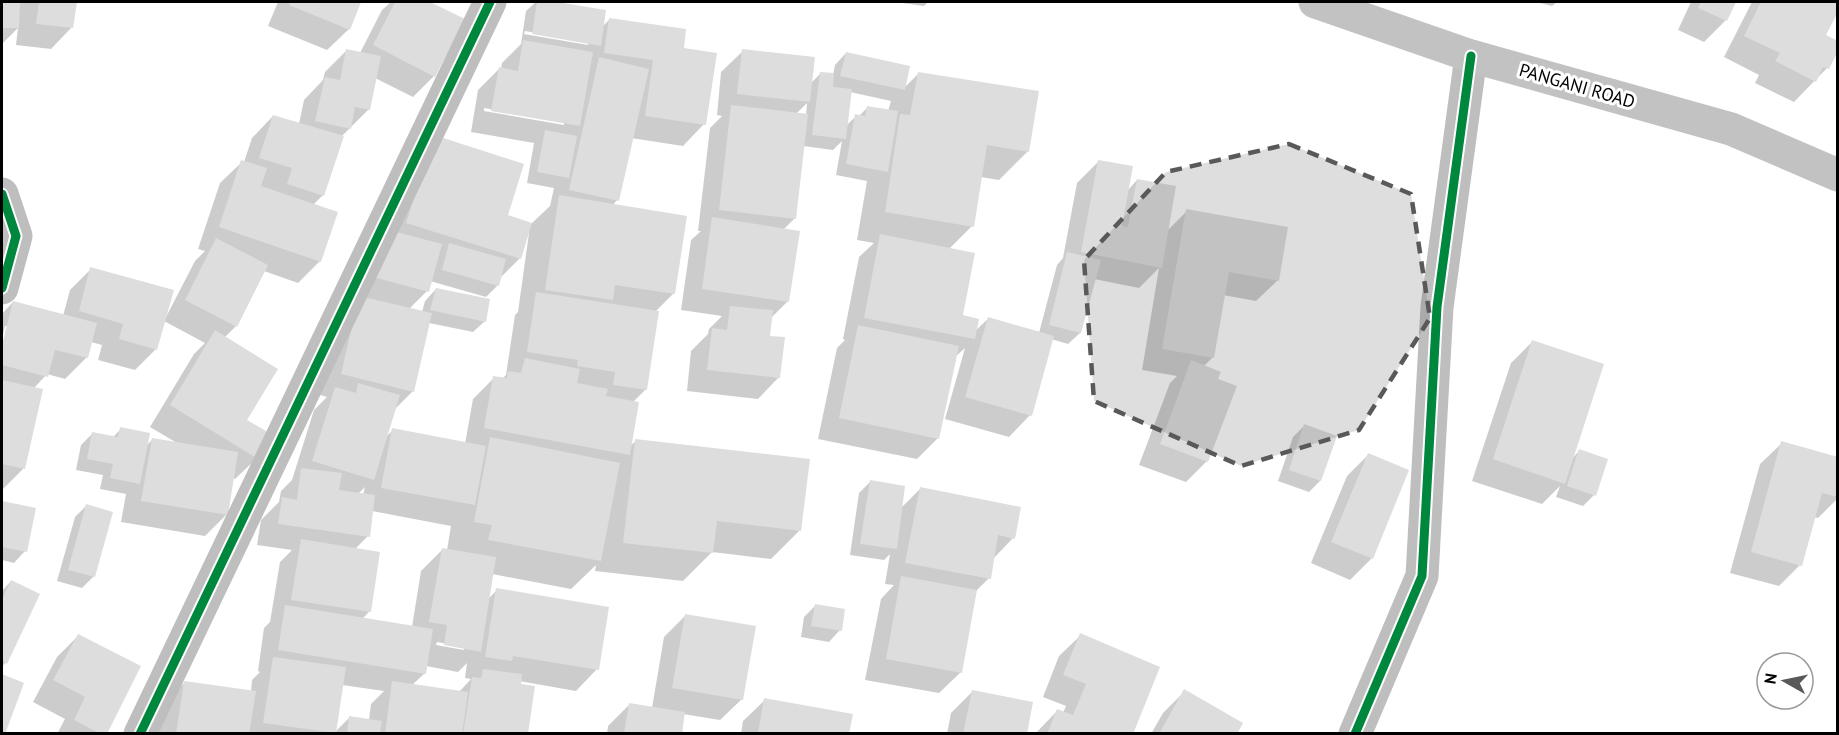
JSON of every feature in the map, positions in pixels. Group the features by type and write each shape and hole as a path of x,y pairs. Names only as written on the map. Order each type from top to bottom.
{"main road":[{"name":"PANGANI ROAD","path":"1315,2 1471,56 1731,129 1838,175"}],"street":[{"path":"140,734 490,2"},
{"path":"1355,734 1422,576 1437,307 1471,56"},
{"path":"2,194 16,236 2,288"}],"highlighted area":[{"path":"1289,144 1411,194 1430,318 1359,430 1241,466 1094,401 1084,260 1166,172"}],"building":[{"path":"2,2 20,2 19,28 2,28"},
{"path":"39,2 77,2 73,28 36,24"},
{"path":"290,2 361,2 350,30 289,5"},
{"path":"395,2 430,2 465,19 435,77 373,45"},
{"path":"537,2 557,2 606,10 601,46 532,34"},
{"path":"1701,2 1736,2 1727,21 1698,8"},
{"path":"1761,2 1838,2 1838,12 1826,35 1838,41 1838,51 1829,69 1823,67 1816,82 1775,61 1780,53 1744,36"},
{"path":"609,18 686,29 684,48 717,53 706,125 645,116 653,60 604,53"},
{"path":"523,40 593,52 580,126 491,111 499,67 518,71"},
{"path":"346,49 381,56 370,110 355,107 351,129 315,121 325,77 340,80"},
{"path":"742,49 815,57 810,102 737,94"},
{"path":"846,52 910,66 905,90 840,76"},
{"path":"599,57 649,69 619,201 569,190"},
{"path":"820,72 834,73 833,87 852,89 846,139 812,135"},
{"path":"918,72 1039,91 1029,152 987,145 974,227 885,212 900,114 910,115"},
{"path":"731,105 808,114 796,219 719,210"},
{"path":"867,106 898,111 888,172 846,164 855,114 865,116"},
{"path":"273,115 344,136 324,196 287,184 292,168 259,158"},
{"path":"545,130 577,136 569,178 537,172"},
{"path":"434,135 524,164 508,215 532,223 521,259 406,223"},
{"path":"241,160 267,168 261,186 338,212 321,262 219,227"},
{"path":"1098,160 1133,166 1122,226 1128,227 1137,179 1176,186 1162,268 1081,252"},
{"path":"559,195 687,216 675,294 615,285 613,300 545,290"},
{"path":"1186,209 1288,227 1279,281 1229,272 1214,358 1162,349"},
{"path":"712,217 800,231 789,302 702,289"},
{"path":"385,229 442,244 429,292 373,277"},
{"path":"880,234 975,253 963,315 979,319 975,339 864,318"},
{"path":"216,238 268,265 237,327 185,300"},
{"path":"449,243 506,259 499,286 442,270"},
{"path":"1067,252 1101,260 1081,333 1049,325"},
{"path":"90,267 174,290 157,350 119,339 123,324 79,311"},
{"path":"436,288 490,299 486,322 430,310"},
{"path":"536,292 659,311 647,390 613,385 615,372 577,366 578,360 527,352"},
{"path":"359,296 432,313 414,392 341,374"},
{"path":"13,301 97,323 88,358 55,350 48,377 2,365 2,345"},
{"path":"730,306 773,310 770,336 785,337 780,378 707,370 712,328 727,330"},
{"path":"988,317 1054,336 1032,416 965,397"},
{"path":"858,325 959,346 939,439 839,418"},
{"path":"215,330 278,369 247,420 273,435 258,459 170,405"},
{"path":"1532,340 1604,364 1565,484 1493,459"},
{"path":"525,358 580,369 577,383 608,389 606,396 639,402 630,455 484,428 493,376 507,378 508,371 521,373"},
{"path":"1191,360 1221,372 1218,379 1237,386 1208,462 1160,444"},
{"path":"2,380 43,389 25,469 2,464"},
{"path":"358,383 400,395 374,480 312,461 335,387 356,393"},
{"path":"1304,424 1337,436 1321,481 1289,470"},
{"path":"120,427 150,433 140,484 110,478 113,464 87,459 92,432 118,437"},
{"path":"392,428 486,446 475,505 381,488"},
{"path":"490,437 620,463 601,561 488,540 492,525 474,522"},
{"path":"152,438 238,452 228,515 141,501"},
{"path":"635,439 810,459 801,531 717,521 713,553 623,543"},
{"path":"1781,441 1838,457 1838,497 1822,493 1802,566 1751,552"},
{"path":"1579,449 1608,459 1596,496 1567,486"},
{"path":"1368,453 1409,470 1373,559 1331,542"},
{"path":"301,468 342,473 339,490 375,495 370,537 278,524 282,497 297,500"},
{"path":"870,480 905,486 897,549 860,544"},
{"path":"920,487 1021,507 1015,539 998,535 991,579 905,563"},
{"path":"2,501 36,508 27,552 2,547"},
{"path":"86,504 113,512 95,577 68,570"},
{"path":"301,539 380,552 371,612 291,600"},
{"path":"442,548 496,557 481,652 444,645 447,625 429,622"},
{"path":"901,576 977,590 962,673 886,659"},
{"path":"11,580 40,594 7,664 2,661 2,600"},
{"path":"496,588 609,607 599,670 513,656 512,661 485,657"},
{"path":"815,604 845,609 842,631 811,626"},
{"path":"285,605 433,629 426,674 278,650"},
{"path":"685,614 756,626 743,700 672,688"},
{"path":"1080,633 1160,667 1133,734 1047,734 1057,709 1073,715 1086,684 1063,675"},
{"path":"78,634 141,666 107,734 101,734 74,720 85,697 53,680"},
{"path":"273,657 346,667 336,733 263,723"},
{"path":"483,669 522,674 521,684 535,686 528,734 463,734 472,677 481,678"},
{"path":"2,674 24,683 5,734 2,734"},
{"path":"184,681 256,691 249,734 176,734"},
{"path":"392,681 468,692 462,734 385,734"},
{"path":"1184,689 1243,723 1237,734 1159,734"},
{"path":"972,690 1033,702 1027,734 963,734"},
{"path":"764,698 853,714 849,734 758,734"},
{"path":"629,703 685,712 682,734 624,734"},
{"path":"349,716 382,721 380,734 347,734"}],"cycle path":[{"path":"140,734 490,2"},
{"path":"1355,734 1422,576 1437,307 1471,56"},
{"path":"2,194 16,236 2,288"}]}
